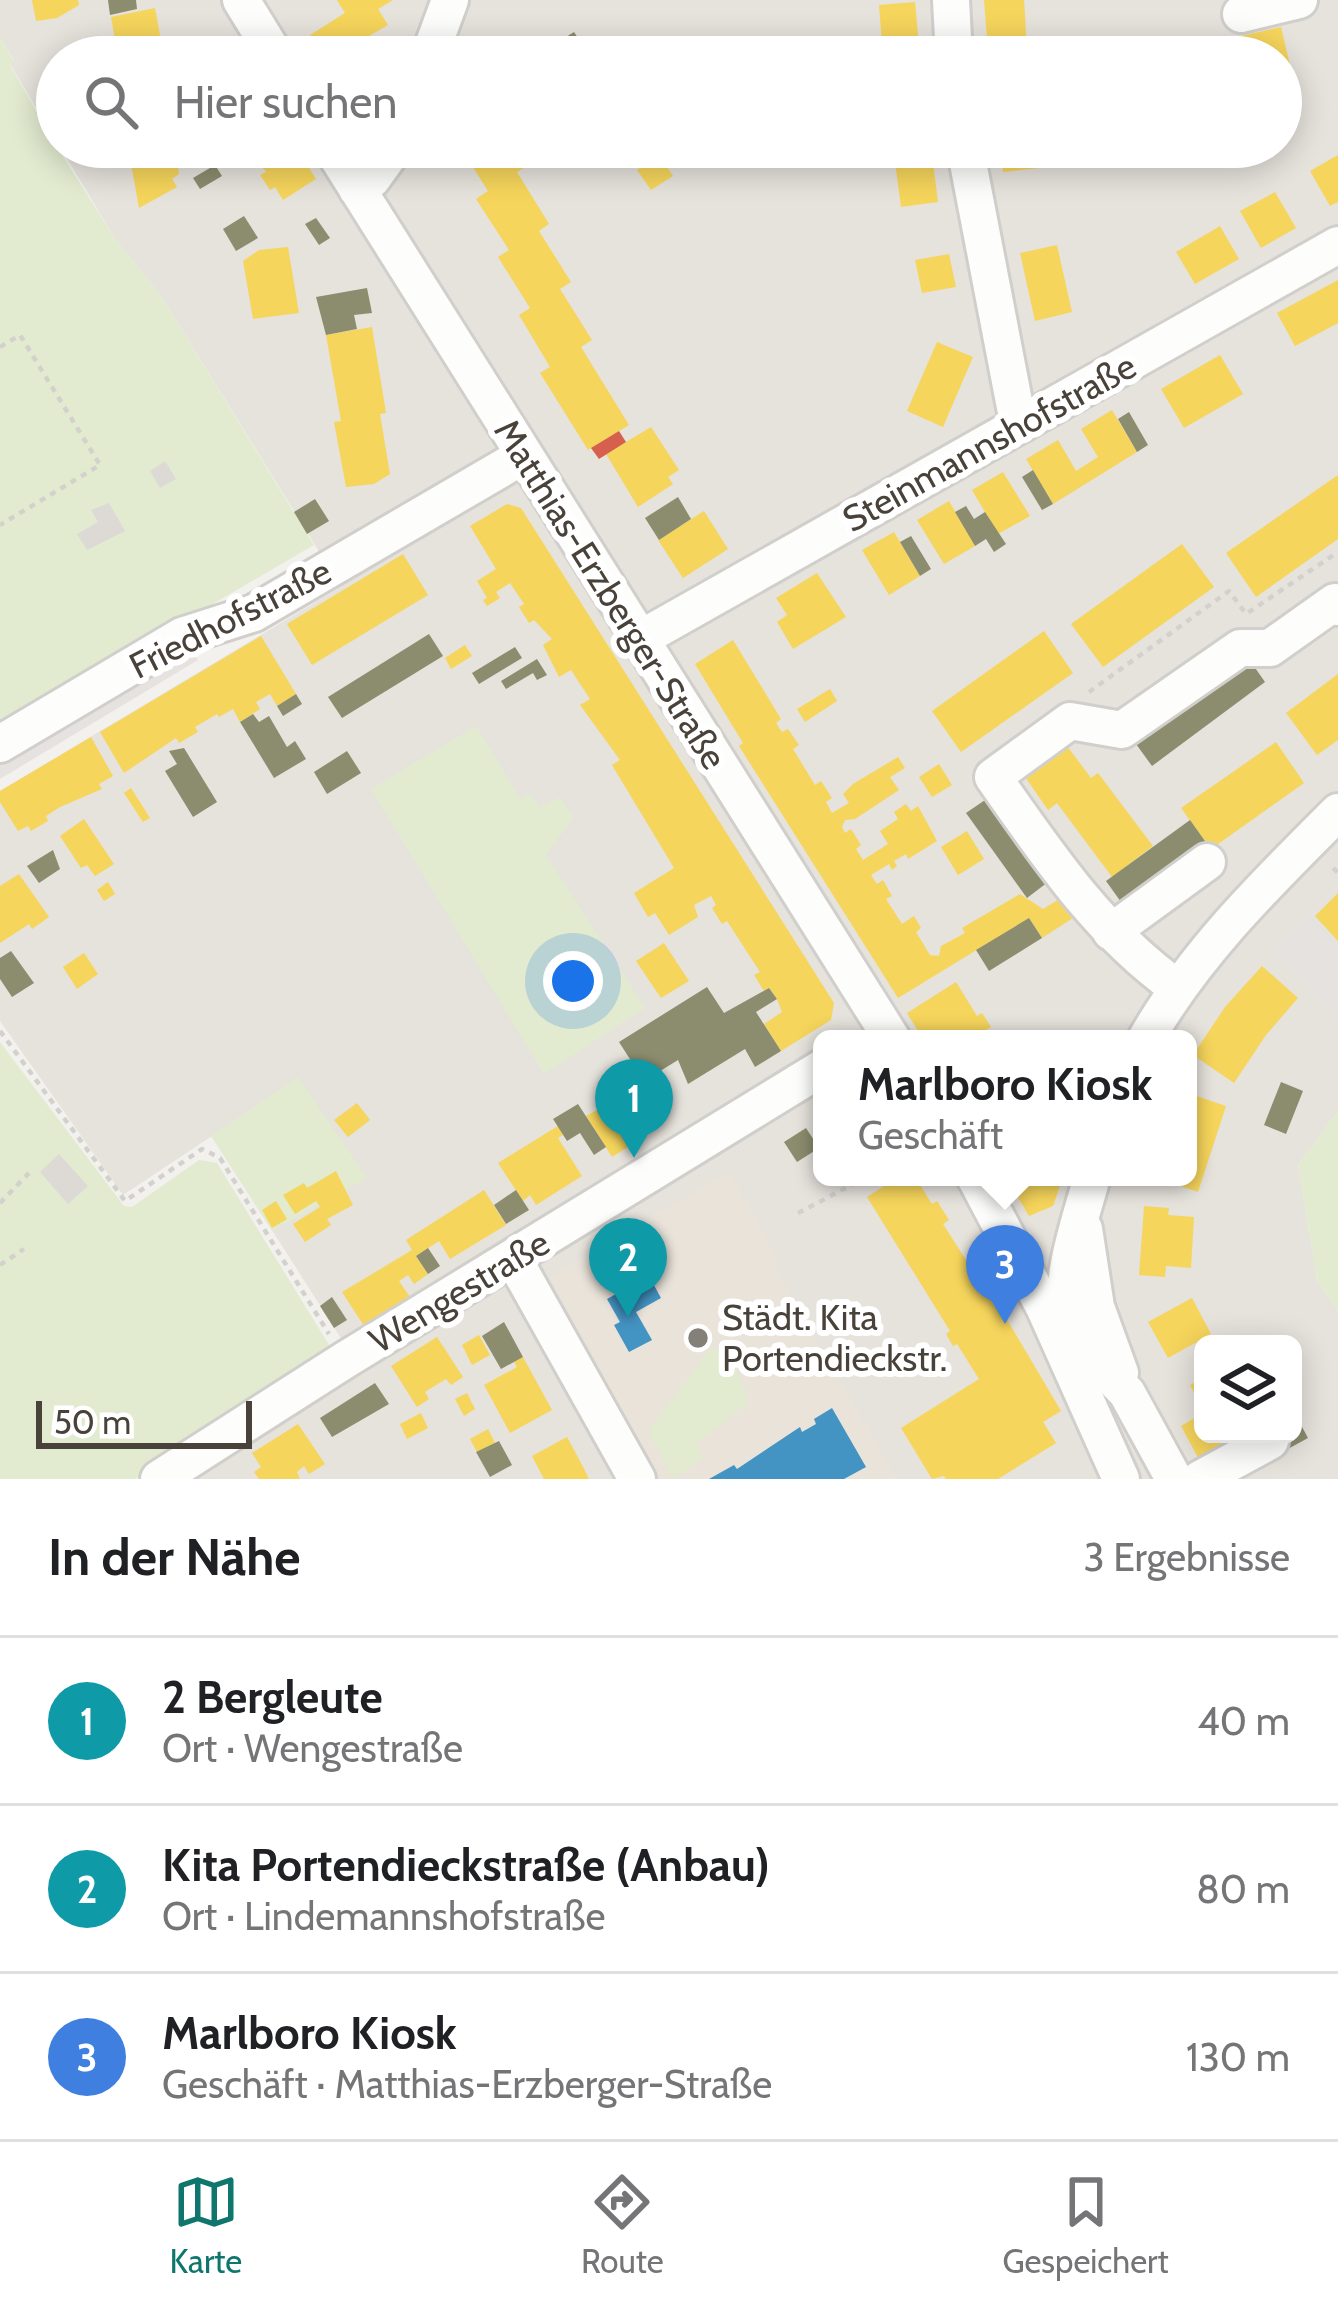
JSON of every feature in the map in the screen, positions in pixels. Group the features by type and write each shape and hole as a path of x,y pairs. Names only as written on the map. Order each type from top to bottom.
{"street":[{"path":"242,0 263,36"},
{"path":"437,36 450,0"},
{"path":"951,0 954,36"},
{"path":"1241,14 1300,0"},
{"name":"Matthias-Erzberger-Straße","path":"344,168 878,1030"},
{"path":"357,189 382,168"},
{"path":"969,168 1015,407 1023,422"},
{"name":"Steinmannshofstraße","path":"640,639 1338,245"},
{"name":"Friedhofstraße","path":"0,744 182,636 254,613 523,456"},
{"path":"1176,987 1075,893 993,777 1070,721 1122,730 1240,648 1270,648 1335,602 1338,607"},
{"path":"1151,1030 1176,987 1250,900 1338,812"},
{"path":"1112,932 1207,862"},
{"name":"Wengestraße","path":"159,1479 813,1074"},
{"path":"980,1186 1056,1319 1117,1477 1167,1466 1127,1393 1096,1307 1083,1217"},
{"path":"1056,1319 1064,1306 1065,1271 1090,1186"},
{"path":"513,1258 637,1479"},
{"path":"1056,1319 1127,1393"},
{"path":"1200,1479 1266,1443"}],"path":[{"path":"0,347 20,335 100,465 0,525"},
{"path":"1070,721 1070,706 1229,591 1246,614 1338,551"},
{"path":"0,1031 125,1201 202,1149 220,1158 345,1360"},
{"path":"0,1203 29,1173"},
{"path":"798,1214 851,1186"},
{"path":"0,1265 24,1249"}],"shaded area":[{"path":"0,0 1338,0 1338,1111 1298,1165 1317,1281 1338,1311 1338,1479 179,1479 358,1365 212,1136 123,1195 0,1021 0,791 341,587 161,296 116,240 73,168 1302,168 1302,36 36,36 36,108 10,64 14,60 0,38"},
{"path":"182,636 198,660 0,779 0,744"},
{"path":"1311,917 1338,945 1338,1017 1273,948"},
{"name":"Städt. Kita Portendieckstr.","path":"729,1171 779,1261 774,1266 897,1479 658,1479 550,1277"}],"green space":[{"path":"0,38 36,110 36,168 70,168 116,240 161,296 314,545 0,728"},
{"path":"476,726 521,799 530,794 539,808 560,797 573,818 546,855 645,1008 544,1074 371,789"},
{"path":"0,1042 124,1206 132,1207 199,1160 217,1163 331,1348 320,1361 135,1479 0,1479"},
{"path":"298,1077 367,1178 272,1231 211,1136"},
{"path":"1338,1111 1338,1311 1317,1281 1298,1165"},
{"path":"711,1348 733,1356 748,1403 697,1443 703,1459 672,1478 648,1430"}],"building: Wohnen":[{"path":"32,0 78,0 79,5 57,18 36,21"},
{"path":"337,0 393,0 378,9 388,25 369,36 311,36 345,13"},
{"path":"984,0 1024,0 1026,36 987,36"},
{"path":"915,2 918,36 881,36 879,5"},
{"path":"155,8 160,36 114,36 111,17"},
{"path":"1281,27 1283,36 1241,36"},
{"path":"1338,155 1338,202 1330,206 1310,171"},
{"path":"132,168 178,168 179,174 172,179 177,187 139,208"},
{"path":"263,168 309,168 316,179 283,200 260,175 266,172"},
{"path":"473,168 524,168 517,172 549,224 539,231 571,282 560,289 592,340 581,347 629,425 588,450 540,373 550,367 519,315 530,308 498,257 509,250 476,199 488,191"},
{"path":"668,168 673,176 651,190 637,170"},
{"path":"896,168 934,168 938,202 901,207"},
{"path":"1275,192 1296,228 1261,248 1240,211"},
{"path":"1220,226 1239,259 1195,284 1176,252"},
{"path":"1057,245 1072,312 1035,321 1020,253"},
{"path":"288,247 299,313 253,319 243,261 259,250"},
{"path":"949,254 956,287 922,293 915,260"},
{"path":"1338,280 1338,323 1295,346 1277,313"},
{"path":"372,327 390,474 374,484 346,487 334,422 341,421 326,335"},
{"path":"937,342 973,357 943,427 907,411"},
{"path":"1220,355 1243,394 1184,428 1161,389"},
{"path":"1112,410 1137,452 1053,504 1026,459 1058,440 1076,471 1098,457 1081,429"},
{"path":"651,427 679,470 668,477 673,484 638,507 606,454"},
{"path":"1003,472 1030,516 998,534 972,490"},
{"path":"1338,475 1338,539 1256,597 1226,553"},
{"path":"949,501 975,546 944,564 917,520"},
{"path":"507,504 521,508 834,1003 831,1020 781,1051 764,1024 782,1012 777,999 769,988 764,991 754,975 760,972 727,921 722,924 711,896 694,905 698,917 669,935 655,913 648,917 634,893 674,868 612,765 620,760 580,705 590,699 571,670 559,677 543,645 552,639 534,620 529,623 519,607 524,604 510,583 496,592 500,598 487,606 483,600 487,598 477,581 496,569 470,526"},
{"path":"704,511 728,549 683,578 658,540"},
{"path":"894,532 920,576 889,595 862,550"},
{"path":"1182,544 1214,587 1103,667 1071,624"},
{"path":"403,554 428,595 312,665 287,624"},
{"path":"817,573 846,617 793,649 777,622 787,615 776,598"},
{"path":"1044,631 1073,673 961,752 932,711"},
{"path":"261,636 296,694 277,706 270,694 256,702 260,709 240,722 233,709 217,714 195,727 198,732 179,743 176,738 124,773 100,732"},
{"path":"733,640 781,719 776,723 782,732 788,729 799,745 793,749 815,785 821,781 832,798 826,802 832,813 849,803 843,794 853,784 898,757 905,768 890,777 899,790 855,819 845,820 842,827 845,833 851,829 863,860 888,844 880,831 898,819 894,812 906,804 911,811 918,806 937,841 908,859 906,854 894,861 897,866 892,870 889,864 871,875 877,884 883,880 892,896 886,899 902,924 914,916 921,928 916,932 930,955 939,956 941,946 965,933 962,928 1020,894 1043,909 1061,898 1073,918 1042,938 1029,918 898,998 739,746 743,743 695,664"},
{"path":"465,645 472,656 451,669 445,658"},
{"path":"1338,674 1338,740 1317,755 1286,713"},
{"path":"830,689 837,701 805,722 797,709"},
{"path":"91,737 113,776 99,784 102,789 60,807 31,831 28,826 18,831 0,802 0,791"},
{"path":"1064,742 1091,778 1098,773 1153,846 1112,877 1057,803 1048,810 1021,771"},
{"path":"1276,742 1304,783 1211,849 1181,808"},
{"path":"939,764 952,785 932,797 919,777"},
{"path":"131,788 150,818 143,822 124,793"},
{"path":"84,819 114,864 95,876 87,865 81,868 60,836"},
{"path":"967,831 984,859 958,875 941,847"},
{"path":"19,874 49,917 0,943 0,886"},
{"path":"108,882 115,894 104,901 97,890"},
{"path":"1338,893 1338,941 1315,916"},
{"path":"664,943 689,981 661,998 636,961"},
{"path":"84,953 98,974 77,989 63,967"},
{"path":"1262,966 1298,998 1234,1083 1197,1058 1197,1049 1225,1007"},
{"path":"956,982 977,1016 982,1013 991,1027 917,1030 907,1013"},
{"path":"632,1091 656,1129 612,1157 586,1116"},
{"path":"1197,1096 1226,1106 1198,1192 1180,1186 1197,1186"},
{"path":"357,1103 370,1120 348,1137 334,1120"},
{"path":"558,1126 563,1135 558,1138 582,1176 536,1205 530,1195 523,1201 498,1163"},
{"path":"336,1171 353,1205 327,1219 331,1225 305,1242 293,1224 320,1207 316,1201 295,1214 283,1195"},
{"path":"884,1186 921,1186 932,1204 937,1201 949,1220 943,1224 966,1260 972,1257 984,1276 979,1280 1061,1411 1043,1422 1056,1443 998,1479 932,1479 901,1428 979,1379 957,1344 953,1346 946,1334 950,1331 867,1197"},
{"path":"1011,1186 1060,1186 1053,1206 1029,1216"},
{"path":"484,1190 506,1225 450,1259 439,1241 416,1256 428,1274 414,1284 408,1275 399,1281 410,1297 364,1326 342,1292 412,1250 406,1240"},
{"path":"276,1201 287,1219 272,1228 262,1210"},
{"path":"1144,1206 1169,1208 1168,1215 1194,1217 1191,1268 1166,1266 1165,1277 1139,1275"},
{"path":"1192,1298 1211,1334 1194,1335 1194,1343 1168,1358 1148,1322"},
{"path":"479,1335 490,1355 472,1365 462,1345"},
{"path":"437,1337 463,1377 451,1385 446,1379 425,1392 429,1399 417,1407 391,1366"},
{"path":"523,1357 552,1410 510,1433 484,1385 517,1367 514,1362"},
{"path":"467,1393 475,1409 464,1416 455,1399"},
{"path":"421,1413 428,1428 407,1439 400,1424"},
{"path":"1194,1418 1194,1443 1243,1443 1202,1465 1181,1426"},
{"path":"298,1424 325,1464 309,1474 304,1466 297,1472 300,1479 259,1479 254,1472 261,1467 252,1453"},
{"path":"488,1429 495,1443 477,1452 470,1439"},
{"path":"567,1437 589,1479 544,1479 532,1456"}],"building: Handel":[{"path":"619,431 626,442 599,459 591,448"}],"building: Schulen":[{"path":"649,1276 661,1298 636,1312 652,1340 629,1352 607,1299"},
{"path":"832,1408 866,1467 844,1479 709,1479 734,1465 737,1469 800,1427 802,1432 816,1424 814,1419"}],"building: Industrie":[{"path":"108,0 136,0 137,9 110,15"},
{"path":"210,168 217,168 222,176 200,189 193,178"},
{"path":"244,216 258,238 236,251 223,229"},
{"path":"316,218 330,238 319,245 305,224"},
{"path":"367,288 372,313 354,315 357,329 326,335 316,297"},
{"path":"1129,412 1148,445 1137,452 1118,419"},
{"path":"1033,470 1053,504 1042,510 1022,477"},
{"path":"678,497 691,519 659,540 645,518"},
{"path":"315,499 329,521 307,534 294,512"},
{"path":"966,506 974,519 985,512 1006,544 994,552 986,539 975,546 955,512"},
{"path":"911,536 931,569 920,576 900,542"},
{"path":"429,634 443,656 342,718 328,697"},
{"path":"515,647 522,658 479,684 472,673"},
{"path":"537,659 547,675 537,680 533,673 506,689 501,681"},
{"path":"1251,662 1265,682 1152,766 1136,744"},
{"path":"296,694 302,704 283,716 277,706"},
{"path":"253,714 259,722 269,716 287,747 295,741 306,759 274,778 240,722"},
{"path":"184,748 217,802 193,817 165,771 177,764 169,751"},
{"path":"347,751 361,773 327,794 314,772"},
{"path":"988,798 1048,882 1027,898 966,813"},
{"path":"1190,820 1205,841 1121,902 1106,881"},
{"path":"53,850 60,869 39,883 27,866"},
{"path":"1029,918 1042,938 989,971 976,950"},
{"path":"11,951 34,983 12,997 0,979 0,958"},
{"path":"707,987 724,1013 769,988 777,999 756,1012 781,1051 755,1067 745,1049 688,1084 678,1060 644,1081 619,1042"},
{"path":"1281,1082 1303,1091 1286,1134 1264,1125"},
{"path":"578,1104 606,1147 594,1155 580,1133 567,1141 553,1119"},
{"path":"806,1128 813,1139 813,1152 797,1162 784,1142"},
{"path":"516,1190 529,1210 506,1224 494,1205"},
{"path":"428,1248 440,1266 428,1274 416,1256"},
{"path":"332,1297 347,1320 334,1328 320,1306"},
{"path":"504,1322 523,1357 501,1369 482,1336"},
{"path":"375,1383 389,1404 332,1437 320,1418"},
{"path":"499,1441 512,1465 490,1477 476,1452"}],"building: Sonstige":[{"path":"165,461 176,479 160,488 150,471"},
{"path":"109,503 125,531 87,550 77,534 98,522 91,510"},
{"path":"59,1154 88,1186 68,1204 40,1172"}],"place":[{"name":"2 Bergleute","path":"634,1158"},
{"name":"Kita Portendieckstraße (Anbau)","path":"628,1317"},
{"name":"Marlboro Kiosk","path":"1005,1324"},
{"name":"Städt. Kita Portendieckstr.","path":"698,1338"}]}
